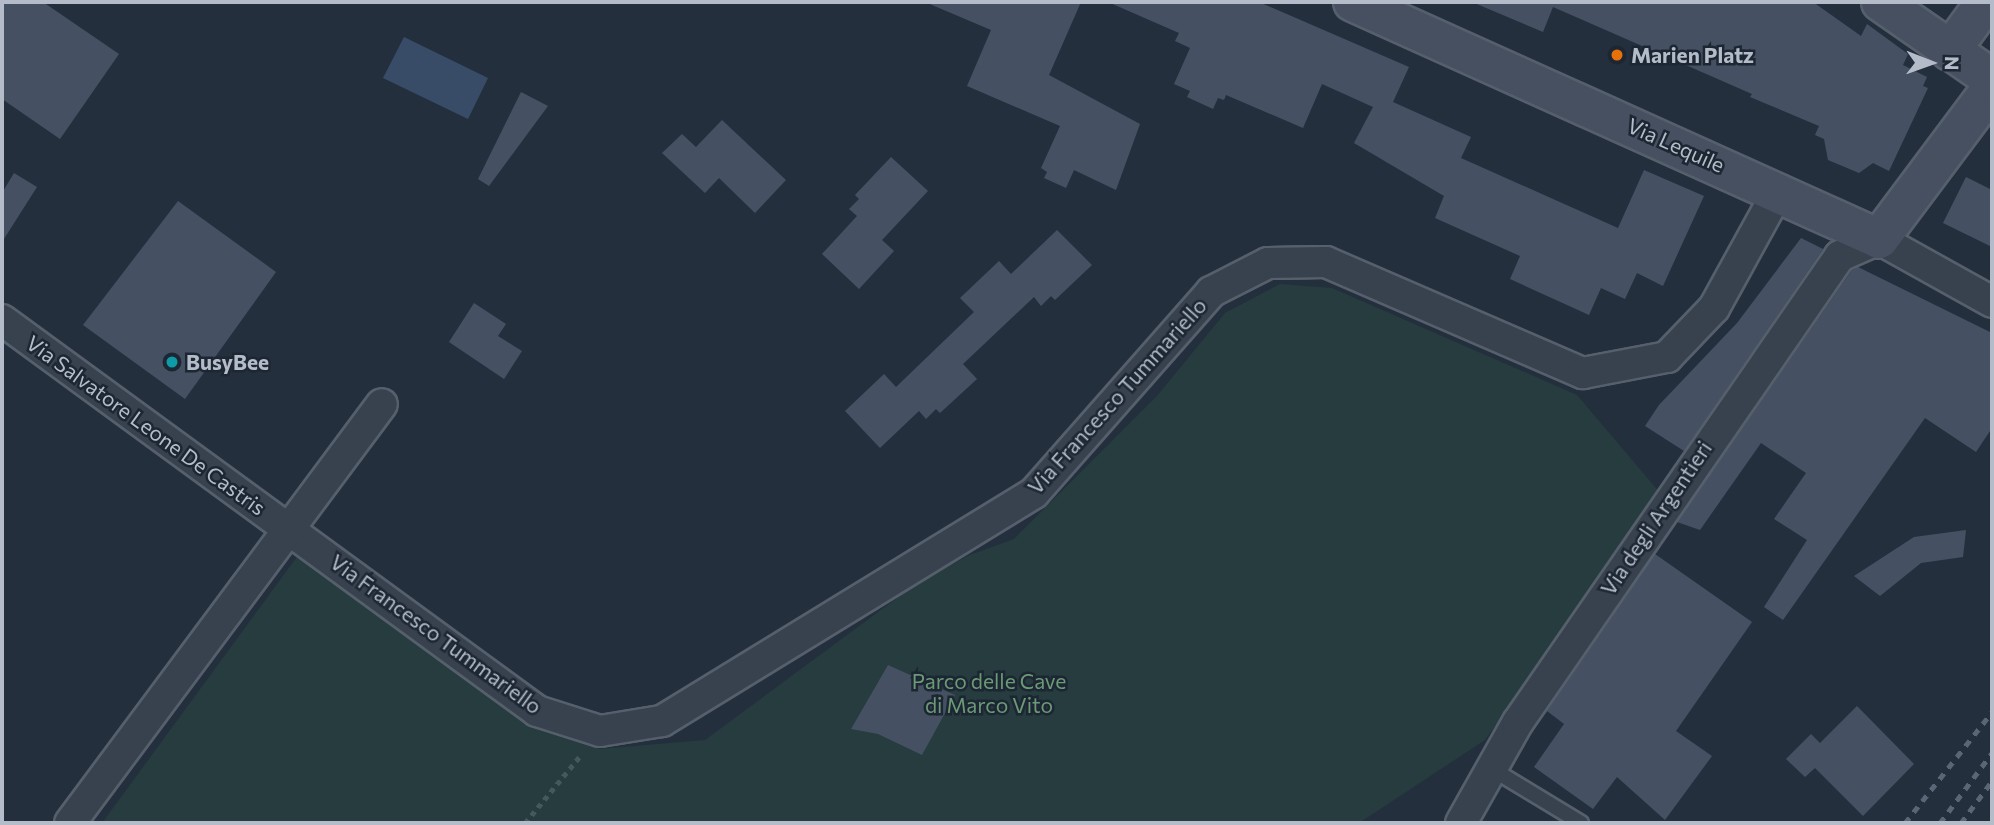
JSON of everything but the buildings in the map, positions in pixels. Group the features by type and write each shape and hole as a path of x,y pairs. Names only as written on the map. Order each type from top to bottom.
{"main road":[{"name":"Via Lequile","path":"1353,2 1779,190 1880,239"},
{"path":"1881,2 1992,79"},
{"path":"1950,51 1986,2"},
{"path":"1880,239 1992,88"}],"street":[{"name":"Via Francesco Tummariello","path":"290,529 537,711 600,731 662,721 1034,493 1211,292 1268,263 1326,262 1583,373 1667,357 1714,308 1779,190"},
{"name":"Via Lequile","path":"1880,239 1992,302"},
{"name":"Via degli Argentieri","path":"1461,823 1518,722 1701,451 1840,256 1880,239"},
{"name":"Via Salvatore Leone De Castris","path":"2,320 290,529"},
{"path":"70,823 382,404"}],"lane":[{"path":"1492,769 1581,823"}],"path":[{"path":"525,823 600,731"}],"green space":[{"name":"Parco delle Cave di Marco Vito","path":"1280,284 1332,288 1577,395 1661,494 1485,740 1359,823 102,823 299,554 527,720 600,749 705,740 912,587 967,556 1014,539 1157,396 1225,313"}],"water":[{"path":"404,37 488,78 468,119 383,78"}],"railway":[{"path":"1905,823 1992,712"},
{"path":"1940,823 1992,753"},
{"path":"1961,823 1992,781"}],"place":[{"name":"Marien Platz","path":"1617,55"},
{"name":"BusyBee","path":"172,362"}]}
